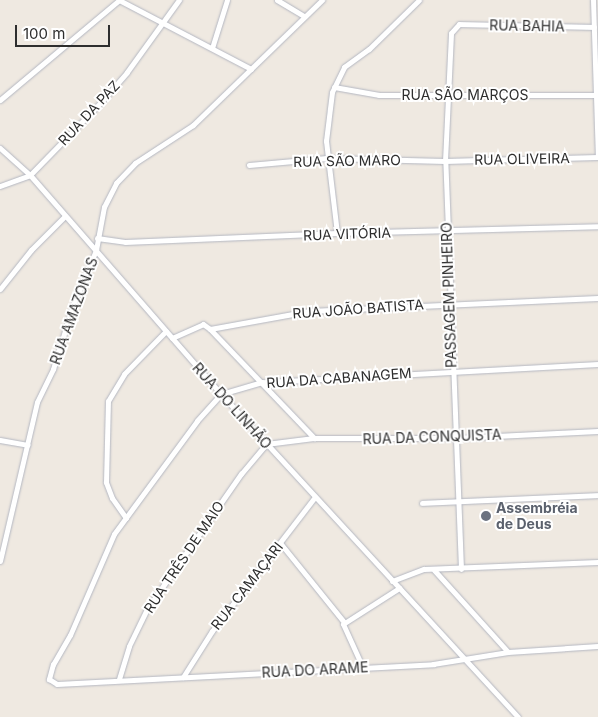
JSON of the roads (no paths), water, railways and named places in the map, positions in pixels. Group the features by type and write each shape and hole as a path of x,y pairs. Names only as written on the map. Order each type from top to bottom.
{"street":[{"path":"0,100 119,0 251,69"},
{"name":"RUA DA PAZ","path":"0,186 30,175 102,101 164,23 179,0"},
{"path":"212,48 227,0"},
{"path":"277,0 304,16"},
{"name":"RUA AMAZONAS","path":"0,561 37,402 53,369 73,305 96,250 104,208 124,173 194,125 322,0"},
{"path":"337,232 327,158 327,116 334,87 344,67 369,49 419,0"},
{"path":"593,0 597,77 598,157"},
{"name":"RUA BAHIA","path":"458,24 594,27"},
{"name":"PASSAGEM PINHEIRO","path":"458,24 451,33 445,161 456,502 460,570"},
{"name":"RUA SÃO MARÇOS","path":"334,87 379,95 596,95"},
{"name":"RUA DO LINHÃO","path":"0,148 30,175 266,444 392,581 468,660 518,717"},
{"name":"RUA OLIVEIRA","path":"445,161 598,157"},
{"name":"RUA SÃO MARO","path":"249,165 327,158 445,161"},
{"path":"0,289 31,250 65,216"},
{"name":"RUA VITÓRIA","path":"97,238 125,242 337,232 598,226"},
{"name":"RUA JOÃO BATISTA","path":"210,329 309,311 598,298"},
{"path":"172,338 203,324 262,382 314,438"},
{"path":"126,518 112,498 106,482 108,401 124,374 166,331"},
{"name":"RUA DA CABANAGEM","path":"53,664 74,627 103,554 126,518 202,415 222,394 262,382 598,364"},
{"name":"RUA DA CONQUISTA","path":"266,444 314,438 455,438 598,430"},
{"path":"0,440 28,444"},
{"name":"RUA TRÊS DE MAIO","path":"119,679 129,646 147,609 236,481 266,444"},
{"path":"422,503 598,495"},
{"name":"RUA CAMAÇARI","path":"183,677 203,644 315,497"},
{"path":"280,544 344,622 343,629 363,668"},
{"path":"392,581 416,571 598,562"},
{"path":"434,570 508,652"},
{"path":"344,622 399,588"},
{"name":"RUA DO ARAME","path":"53,664 49,676 53,683 363,668 468,660 508,652 598,646"}],"place":[{"name":"Assembréia de Deus","path":"486,516"}]}
